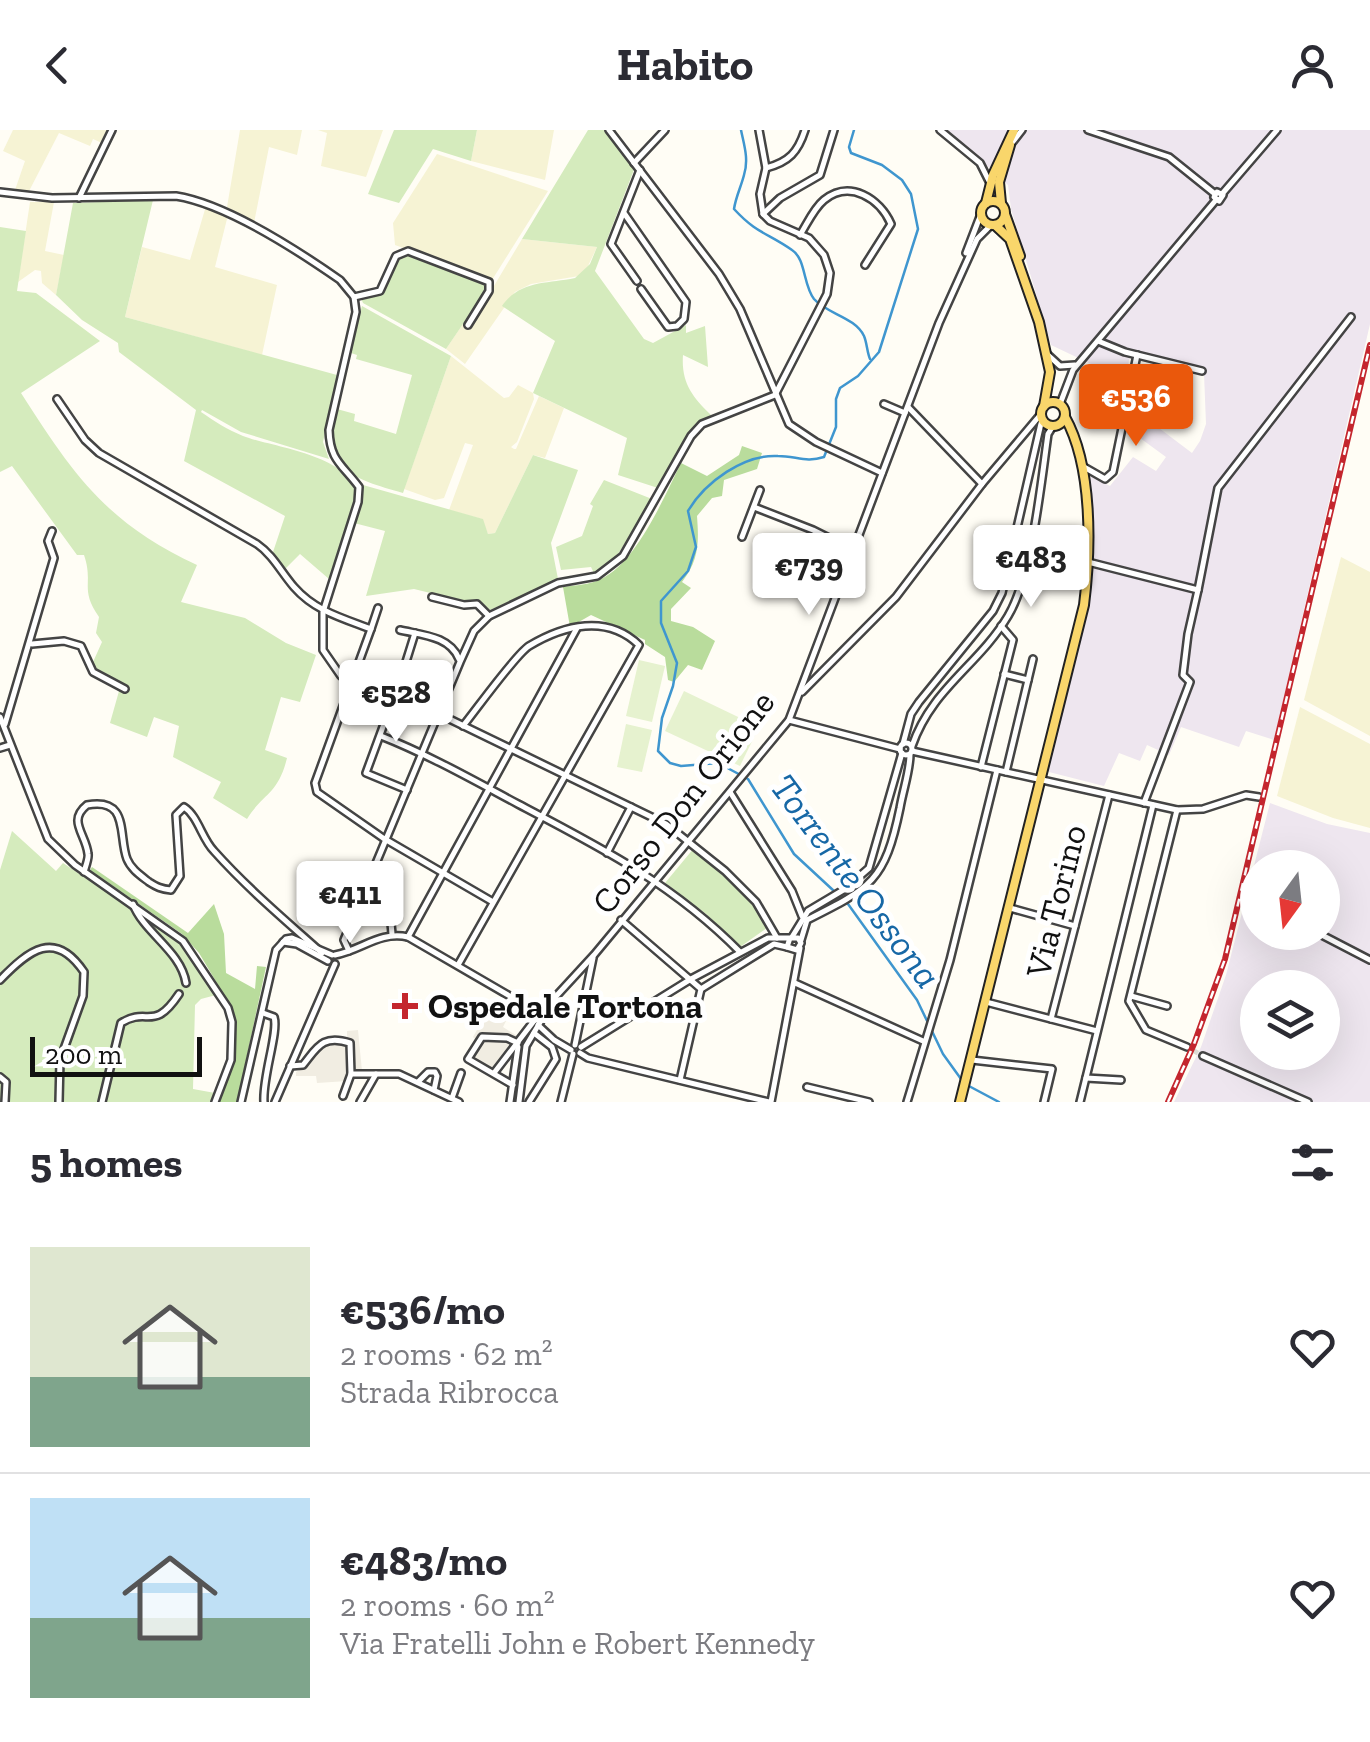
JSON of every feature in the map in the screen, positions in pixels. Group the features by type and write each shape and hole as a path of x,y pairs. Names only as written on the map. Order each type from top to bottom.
{"main road":[{"path":"1017,130 994,182 1019,248 1021,266"},
{"path":"1017,130 981,214 986,222 1008,236 1021,266 1047,354 1049,383 1042,417"},
{"path":"986,203 1000,203"},
{"path":"993,224 1005,214"},
{"path":"962,1098 1081,622 1088,520 1075,444 1049,383"},
{"path":"1042,417 1058,403"},
{"path":"1042,417 1075,444"},
{"path":"1056,426 1065,417"}],"street":[{"path":"79,198 112,130"},
{"path":"610,130 740,309 789,424 882,473"},
{"path":"634,162 666,130"},
{"path":"347,952 344,940 358,904 474,631 489,616 558,583 597,576 610,568 622,556 690,436 702,424 775,395 816,317 827,294 830,273 824,255 809,238 770,222 763,214 760,194 766,168 759,130"},
{"path":"766,168 783,164 799,147 805,130"},
{"path":"763,214 780,198 820,175 834,130"},
{"path":"940,130 994,182"},
{"path":"1088,130 1169,157 1218,196"},
{"path":"1058,403 1078,364 1276,130"},
{"path":"637,281 612,244 640,170"},
{"path":"0,192 79,198 176,196 210,204 340,280 354,298 356,312 329,430 330,450 359,487 358,502 323,612 323,650 330,664 351,682 438,714 666,824 756,902 777,938"},
{"path":"800,234 825,199 846,192 866,196 881,206 892,224 864,265"},
{"path":"624,213 686,302 684,319 677,326 668,327 641,288"},
{"name":"Corso Don Orione","path":"539,1018 789,720 981,214"},
{"name":"Corso Don Orione","path":"962,268 980,233 993,224"},
{"path":"354,298 380,292 396,256 408,251 489,282 489,291 468,325"},
{"path":"1144,803 1190,682 1184,674 1184,658 1218,488 1351,316"},
{"path":"1098,341 1202,371"},
{"path":"1047,354 1060,366 1078,364"},
{"path":"1080,467 1103,478 1111,476 1136,355"},
{"path":"57,399 85,440 99,453 268,552 292,585 323,612 371,629"},
{"path":"884,404 906,410 982,484"},
{"path":"799,693 894,600 982,484 1042,417"},
{"path":"1028,430 1042,417"},
{"path":"276,1102 333,960 395,934 408,937 458,965 539,1018 554,1040 588,1058 770,1102 807,920 852,898 880,872 894,835 904,787 912,714 1002,593 1040,441 1042,417"},
{"path":"787,947 802,916 845,890 870,868 893,785 921,719 1001,626 1018,598 1048,434 1056,426"},
{"path":"742,536 760,490"},
{"path":"754,508 853,550"},
{"path":"4,726 54,558 48,542 52,531"},
{"path":"1088,562 1198,590"},
{"path":"432,597 477,604 489,616"},
{"path":"378,608 314,783 328,802 493,902"},
{"path":"458,965 638,650 636,641 600,624 586,623 526,647 463,726"},
{"path":"982,766 1013,640 1001,626"},
{"path":"408,937 578,627"},
{"path":"400,630 447,643 459,654 460,662"},
{"path":"395,697 415,634"},
{"path":"30,644 64,640 82,646 95,674 126,689"},
{"path":"1006,772 1033,659"},
{"path":"1004,674 1028,680"},
{"path":"392,705 366,773 407,790"},
{"path":"0,717 48,839 84,872 183,941 228,1008 232,1022 231,1060 216,1102"},
{"path":"789,720 1177,810 1203,809 1246,795 1259,797"},
{"path":"381,736 423,753 654,879 704,916 740,952"},
{"path":"0,748 10,746"},
{"path":"907,1102 997,770"},
{"path":"893,785 904,787"},
{"path":"730,792 792,891 802,916"},
{"name":"Via Torino","path":"1051,1019 1108,795"},
{"path":"84,872 88,854 76,821 87,805 100,804 110,808 123,823 126,857 132,867 156,887 171,890 180,876 176,816 184,807 190,811 205,842 227,866 322,953"},
{"path":"1080,1102 1152,805"},
{"path":"606,852 631,806"},
{"path":"1177,810 1129,1001 1146,1030 1187,1047"},
{"path":"882,831 894,835"},
{"path":"133,904 138,916 184,972 186,983"},
{"path":"358,904 391,923 395,934"},
{"path":"1010,908 1075,926"},
{"path":"620,920 700,989"},
{"path":"241,1102 274,954 292,938 333,960"},
{"path":"576,1050 768,938 791,938 800,945"},
{"path":"283,942 333,960"},
{"path":"680,1080 700,989 774,944 793,951 800,945"},
{"path":"1340,944 1370,960"},
{"path":"0,980 13,966 48,946 66,951 84,972 83,996 60,1060 59,1102"},
{"path":"561,1102 576,1050 594,956"},
{"path":"794,983 923,1041"},
{"path":"102,1102 121,1023 126,1019 157,1018 167,1012 179,994"},
{"path":"1130,996 1166,1006"},
{"path":"986,1002 1098,1030"},
{"path":"263,1013 274,1017 277,1027 269,1051 264,1102"},
{"path":"494,1073 534,1032 539,1018"},
{"path":"510,1102 521,1045 539,1018"},
{"path":"529,1102 556,1059 552,1046 534,1032"},
{"path":"512,1085 468,1060 482,1037 507,1038 521,1045"},
{"path":"290,1066 303,1066 314,1046 344,1041 352,1049 351,1074 343,1096"},
{"path":"518,1102 521,1045"},
{"path":"1203,1056 1304,1101"},
{"path":"972,1060 1052,1069 1044,1102"},
{"path":"418,1082 428,1072 435,1072 434,1090"},
{"path":"351,1074 399,1074 456,1100 461,1073"},
{"path":"360,1102 376,1074"},
{"path":"0,1076 6,1082 5,1102"},
{"path":"1086,1078 1121,1080"},
{"path":"806,1087 869,1102"},
{"path":"729,1102 732,1093"},
{"path":"438,1102 443,1094"}],"shaded area":[{"path":"13,130 110,130 102,143 93,139 90,146 59,133 27,195 15,190 25,161 3,151"},
{"path":"240,130 302,130 297,155 269,147 254,223 227,207"},
{"path":"318,130 383,130 366,177 321,166 327,133"},
{"path":"477,130 554,130 545,180 471,161"},
{"path":"948,130 1370,130 1370,324 1274,740 1246,731 1239,747 1181,727 1169,755 1147,745 1140,761 1119,753 1104,786 1045,771 1081,621 1089,551 1082,472 1110,486 1133,457 1156,471 1166,457 1140,438 1126,434 1131,417 1151,422 1192,453 1206,424 1204,374 1130,355 1127,372 1091,364 1051,345 1011,209 1008,185"},
{"path":"437,154 548,191 492,280 395,245 393,223"},
{"path":"30,202 54,202 45,251 64,255 56,295 42,283 41,271 35,270 18,282"},
{"path":"206,206 228,215 215,267 277,285 262,355 125,317 142,247 190,260"},
{"path":"522,239 597,247 579,276 531,284 515,292 465,364 446,349 483,294 488,296"},
{"path":"451,356 504,398 518,385 533,393 517,442 511,447 514,449 539,396 564,408 545,458 533,455 495,533 488,534 482,519 449,510 473,445 465,443 444,498 435,500 404,489"},
{"path":"1341,557 1370,572 1370,736 1304,700"},
{"path":"1300,707 1370,744 1370,828 1277,796"},
{"path":"1270,803 1327,824 1370,833 1370,1102 1174,1102 1201,1047 1240,920 1240,950 1340,950 1340,850 1258,850"},
{"path":"491,1005 509,1015 503,1027 519,1037 490,1075 466,1061 473,1037"},
{"path":"358,1030 362,1071 349,1073 347,1081 317,1083 316,1076 296,1076 317,1047 347,1044 347,1031"}],"green space":[{"path":"394,130 477,130 471,161 433,149 399,203 368,194"},
{"path":"588,130 604,130 635,167 595,271 644,339 653,343 686,325 686,333 705,326 708,367 683,355 683,365 689,388 711,415 688,433 658,488 618,475 627,438 533,393 555,341 502,306 526,287 575,278 590,264 597,247 522,239"},
{"path":"153,200 125,317 337,375 323,442 329,459 241,432 201,412 243,436 328,462 352,483 356,497 329,579 300,554 285,569 273,552 285,516 184,461 196,410 119,352 118,343 82,320 56,295 73,203"},
{"path":"0,227 26,231 17,291 36,293 100,341 21,393 58,448 94,494 115,513 138,532 197,565 181,602 245,618 286,643 316,655 300,702 281,697 265,750 287,758 275,787 247,819 213,798 221,782 173,757 179,726 154,717 147,737 110,723 121,684 98,672 93,662 102,642 96,633 99,617 88,592 84,555 77,555 12,466 0,472"},
{"path":"408,253 486,281 484,293 446,349 363,303 361,298 382,290 397,258"},
{"path":"362,306 451,356 403,493 355,476 337,459 333,446 337,409 355,414 354,421 396,434 412,375 356,359 357,355 348,352"},
{"path":"742,446 762,453 757,469 724,480 722,496 712,498 697,516 697,551 682,582 691,588 671,609 671,621 693,627 715,641 702,670 688,665 674,682 668,680 665,657 645,644 645,640 591,615 570,627 563,587 587,584 614,571 638,544 681,463 707,476 739,455"},
{"path":"533,455 578,470 551,543 558,579 490,610 478,600 459,600 414,589 366,596 385,531 354,523 363,485 483,519 488,534 495,533"},
{"path":"604,480 652,499 615,559 594,573 591,567 561,570 556,547 582,536 593,506 590,504"},
{"path":"639,660 665,666 652,722 626,716"},
{"path":"684,691 759,727 740,766 665,731"},
{"path":"626,724 652,730 642,772 617,767"},
{"path":"12,831 56,871 63,863 175,937 216,995 195,1005 193,1089 215,1093 211,1102 0,1102 0,870"},
{"path":"694,848 753,904 767,928 740,947 706,914 665,883"},
{"path":"92,867 188,933 214,904 224,934 226,973 255,989 257,966 266,967 237,1102 218,1102 233,1062 234,1016 199,953 182,934 90,870"}],"waterway":[{"path":"741,130 746,163 734,209 797,254 814,299 860,330 870,359"},
{"name":"Torrente Ossona","path":"854,130 851,153 882,165 902,180 911,194 918,229 879,352 858,376 840,388 836,427 824,457 765,457 739,465 715,480 688,511 696,547 688,571 661,601 661,623 677,663 662,718 658,751 670,763 718,763 748,779 794,854 848,904 917,1000 943,1054 961,1079"},
{"name":"Torrente Ossona","path":"967,1085 999,1102"}],"tunnel":[{"path":"1187,1047 1203,1056"}],"railway":[{"path":"1168,1102 1225,959 1370,345"}],"place":[{"name":"Ospedale Tortona","path":"405,1006"}]}
